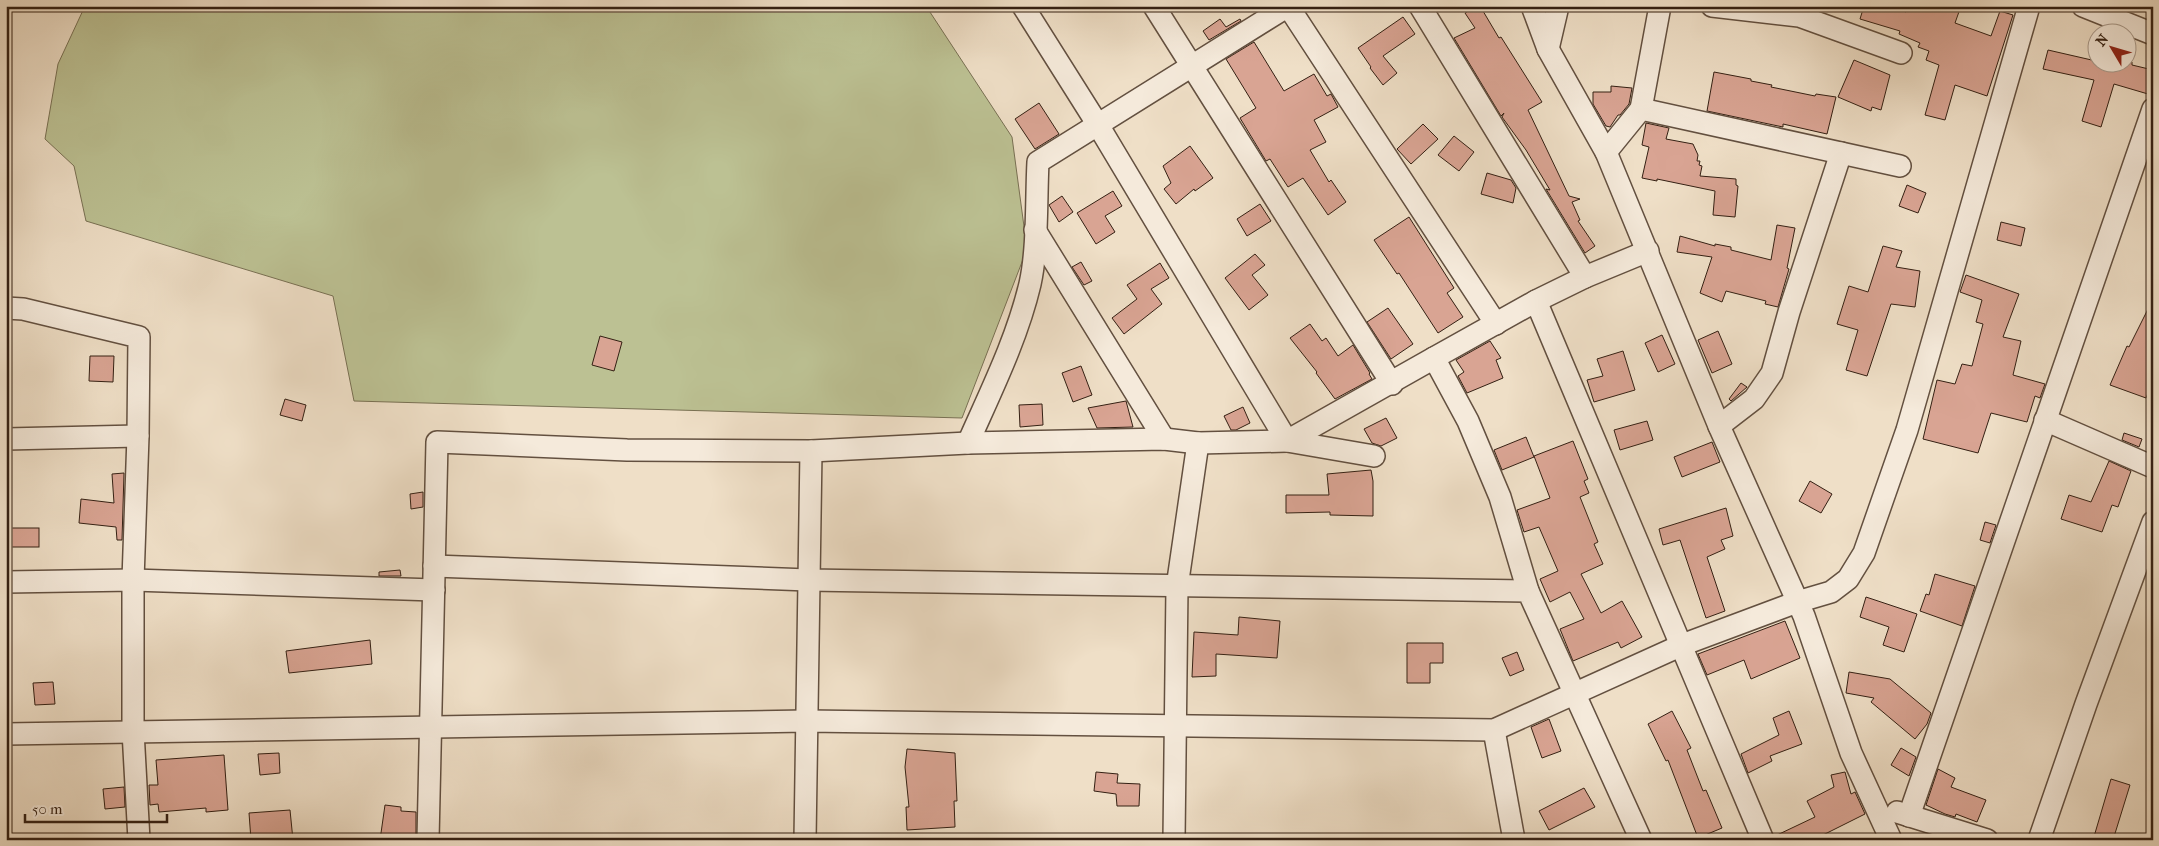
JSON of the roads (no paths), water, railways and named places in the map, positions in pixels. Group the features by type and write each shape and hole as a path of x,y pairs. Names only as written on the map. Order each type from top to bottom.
{"street":[{"path":"1023,6 1098,125 1287,441"},
{"path":"1154,6 1392,384"},
{"path":"968,443 1013,339 1030,283 1038,162 1288,6 1496,324"},
{"path":"1420,6 1585,277"},
{"path":"1532,6 1548,48 1606,152 1719,426 1804,616 1851,753 1891,840"},
{"path":"1548,48 1558,6"},
{"path":"1606,152 1641,109 1660,6"},
{"path":"1712,6 1799,16 1902,53"},
{"path":"6,734 806,721 1494,730 1682,645 1797,602 1831,592 1848,579 1864,553 1907,430 2028,6"},
{"path":"2082,6 2153,34"},
{"path":"1641,109 1900,166"},
{"path":"1910,816 2153,109"},
{"path":"1719,426 1754,399 1772,373 1789,312 1841,153"},
{"path":"1035,230 1164,439"},
{"path":"1287,441 1392,384 1434,358 1536,301 1585,277 1648,251"},
{"path":"1536,301 1763,840"},
{"path":"6,308 23,309 139,337 133,580 133,731 139,840"},
{"path":"1434,358 1468,420 1500,497 1528,590 1640,840"},
{"path":"2045,420 2153,467"},
{"path":"6,439 138,436"},
{"path":"428,840 437,442 627,450 811,451 968,443 1164,439 1198,443 1287,441 1374,456"},
{"path":"1174,840 1177,587 1198,443"},
{"path":"805,840 811,451"},
{"path":"2039,840 2086,704 2153,522"},
{"path":"434,566 808,580 1177,587 1528,590"},
{"path":"6,582 133,580 434,590"},
{"path":"1494,730 1514,840"},
{"path":"1875,806 1987,840"}]}
